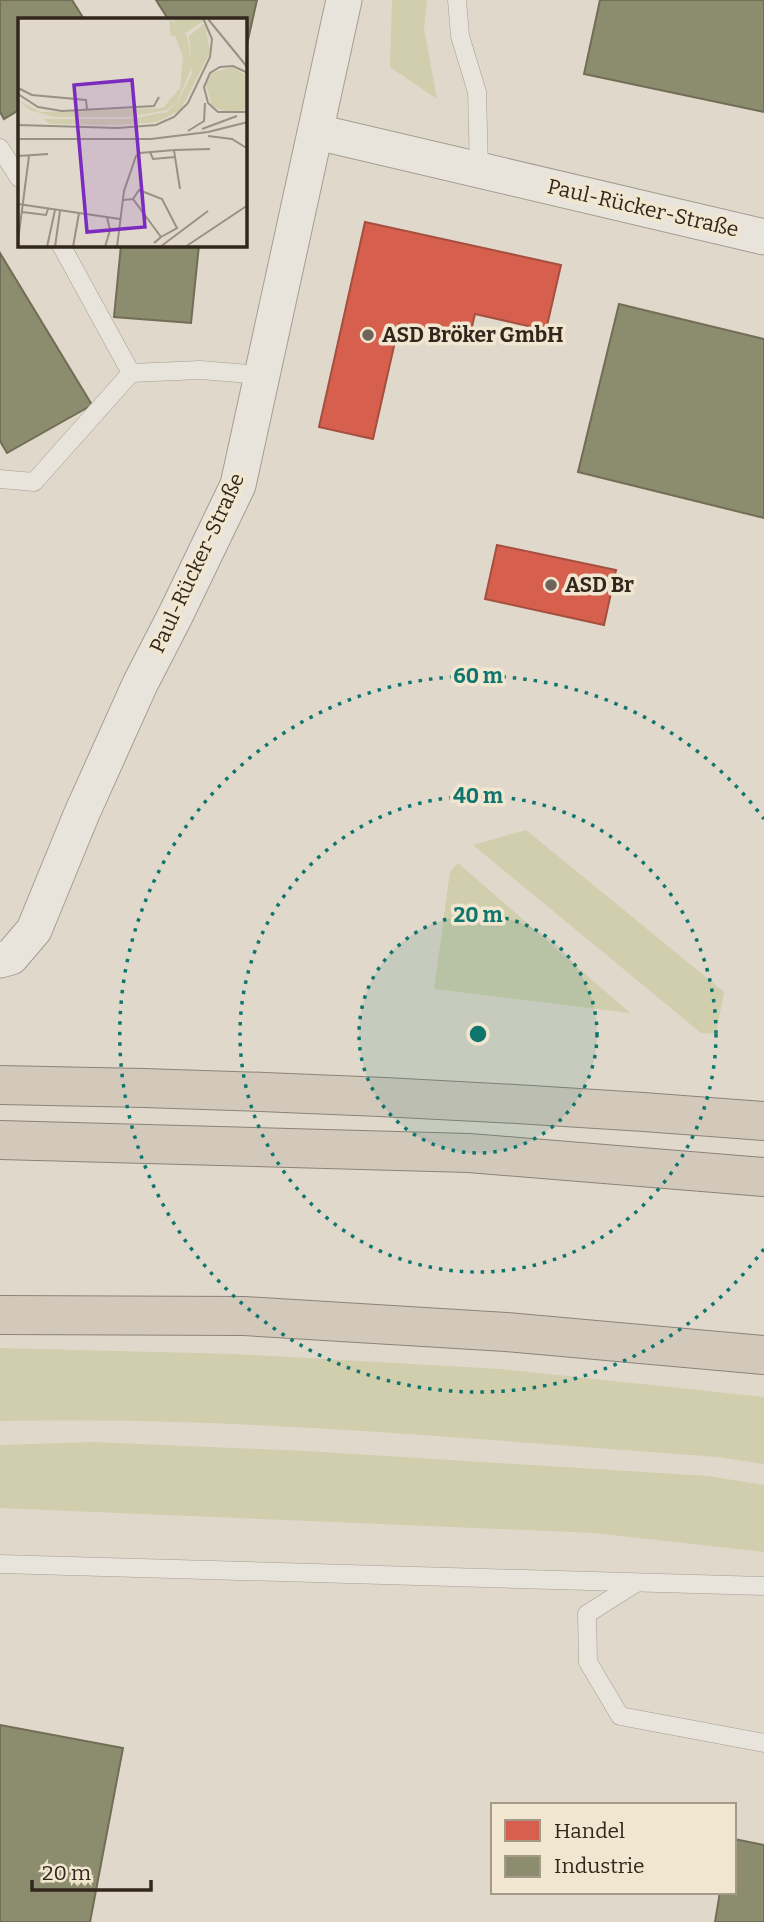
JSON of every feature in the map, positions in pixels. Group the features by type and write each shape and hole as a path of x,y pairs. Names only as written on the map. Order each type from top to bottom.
{"highway":[{"path":"0,1085 139,1087 456,1100 753,1120"},
{"path":"0,1140 469,1153 764,1177"},
{"path":"0,1315 258,1317 506,1332 764,1355"}],"street":[{"name":"Paul-Rücker-Straße","path":"0,960 11,957 34,930 82,813 140,684 238,485 344,0"},
{"name":"Paul-Rücker-Straße","path":"317,132 764,237"}],"lane":[{"path":"457,0 460,36 477,92 479,170"},
{"path":"0,148 18,176"},
{"path":"62,247 131,373"},
{"path":"0,479 34,482 131,373 200,370 262,375"},
{"path":"0,1564 764,1586"},
{"path":"636,1583 587,1614 588,1662 620,1716 764,1743"}],"shaded area":[{"path":"392,0 427,0 424,28 437,99 390,67"},
{"path":"526,830 724,992 716,1034 701,1033 473,845"},
{"path":"458,863 630,1013 434,989 450,872"},
{"path":"0,1348 236,1354 501,1369 764,1397 764,1464 718,1457 359,1431 179,1422 0,1421"},
{"path":"94,1442 306,1451 708,1476 764,1485 764,1552 595,1533 0,1508 0,1445"}],"building: Handel":[{"name":"ASD Bröker GmbH","path":"365,222 561,265 546,330 475,314 469,339 399,324 373,439 319,427"},
{"name":"ASD Br","path":"497,545 616,570 604,625 485,599"}],"building: Industrie":[{"path":"0,0 72,0 83,18 18,18 18,111 4,119 0,112"},
{"path":"156,0 257,0 247,44 247,18 167,18"},
{"path":"600,0 764,0 764,112 584,74"},
{"path":"121,247 199,247 191,323 114,317"},
{"path":"0,253 92,405 7,453 0,441"},
{"path":"619,304 764,339 764,518 578,472"},
{"path":"0,1725 123,1748 90,1922 0,1922"},
{"path":"736,1839 764,1845 764,1922 715,1922 720,1894 736,1894"}],"place":[{"name":"ASD Bröker GmbH","path":"368,335"},
{"name":"ASD Br","path":"551,585"}]}
